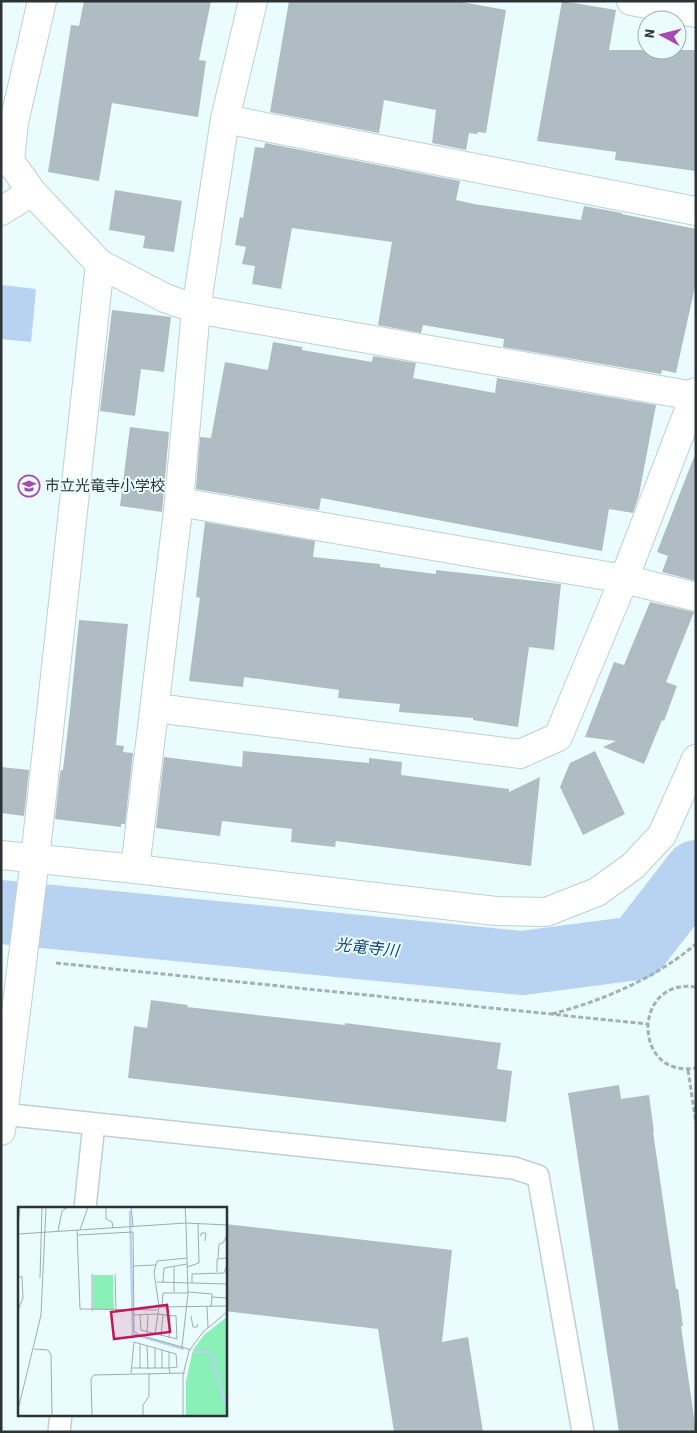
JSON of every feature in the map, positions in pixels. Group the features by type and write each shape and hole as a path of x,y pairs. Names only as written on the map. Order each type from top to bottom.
{"street":[{"path":"42,1 8,121 10,161 32,192 100,264 164,298 196,309 695,394 624,579 558,737 520,754 156,708"},
{"path":"135,869 156,708 179,502 196,309 225,119 253,1"},
{"path":"631,1 696,13"},
{"path":"225,119 696,211"},
{"path":"1,211 32,192"},
{"path":"2,1122 34,859 100,264"},
{"path":"179,502 624,579 696,597"},
{"path":"1,855 496,911 546,912 597,892 633,866 662,835 696,760"}],"lane":[{"path":"2,1122 94,1124 514,1168 538,1176 583,1432"},
{"path":"85,1207 94,1124"},
{"path":"59,1432 61,1416"}],"path":[{"path":"549,1015 610,996 678,959 696,944"},
{"path":"48,962 647,1024"},
{"path":"696,987 676,988 665,993 656,1001 649,1012 647,1024 648,1038 653,1050 663,1061 674,1068 688,1070 696,1068"},
{"path":"688,1070 696,1123"}],"water":[{"path":"1,285 36,289 31,342 1,339"}],"building":[{"path":"84,1 211,1 199,60 206,61 198,117 112,103 99,181 48,172 71,25 79,26"},
{"path":"289,1 456,1 506,10 486,133 469,133 466,150 432,143 436,110 384,100 379,133 270,112"},
{"path":"562,1 616,10 609,50 637,50 637,60 687,60 687,50 696,50 696,171 615,160 616,152 537,141"},
{"path":"265,143 460,181 456,200 474,204 581,220 584,206 696,229 696,282 676,373 662,370 661,374 503,347 504,339 423,325 421,333 378,325 392,242 292,228 281,289 252,284 255,266 242,264 246,247 235,245 240,217 243,218 255,147 264,148"},
{"path":"115,190 182,201 174,252 143,248 145,236 109,230"},
{"path":"112,310 171,317 164,372 141,369 135,416 100,411"},
{"path":"273,342 302,347 302,350 372,362 373,356 416,363 413,378 495,393 497,378 656,405 639,495 633,513 609,509 602,551 321,498 319,510 196,489 200,437 211,438 225,362 268,370"},
{"path":"130,427 169,432 162,512 120,506"},
{"path":"694,457 696,457 696,581 662,572 668,556 657,552"},
{"path":"205,522 315,541 313,557 380,564 380,567 436,574 436,570 561,584 554,650 529,647 518,727 473,720 473,718 399,712 400,704 338,698 339,690 244,677 243,687 189,681 200,598 196,597"},
{"path":"650,602 694,612 666,682 677,686 664,721 662,720 644,764 603,747 616,741 585,737 614,662 624,665"},
{"path":"79,620 128,624 116,745 124,746 123,752 133,753 125,824 121,824 121,827 55,819 60,774 61,770 63,770"},
{"path":"243,751 369,763 369,758 402,762 401,775 509,789 509,792 540,777 531,866 336,841 335,847 291,842 292,829 222,821 220,836 156,828 164,757 242,767"},
{"path":"595,751 625,814 583,835 560,787 570,763"},
{"path":"1,767 29,770 24,816 1,813"},
{"path":"151,1000 188,1005 187,1007 345,1025 345,1023 501,1043 497,1069 512,1071 506,1122 128,1078 134,1026 147,1028"},
{"path":"619,1085 621,1099 649,1095 676,1289 678,1289 683,1326 681,1326 696,1432 619,1432 568,1093"},
{"path":"226,1224 452,1250 442,1342 468,1337 483,1432 394,1432 378,1329 226,1311"}],"waterway":[{"name":"光竜寺川","path":"1,912 522,963 637,948 696,872"}],"place":[{"name":"市立光竜寺小学校","path":"29,486"}]}
